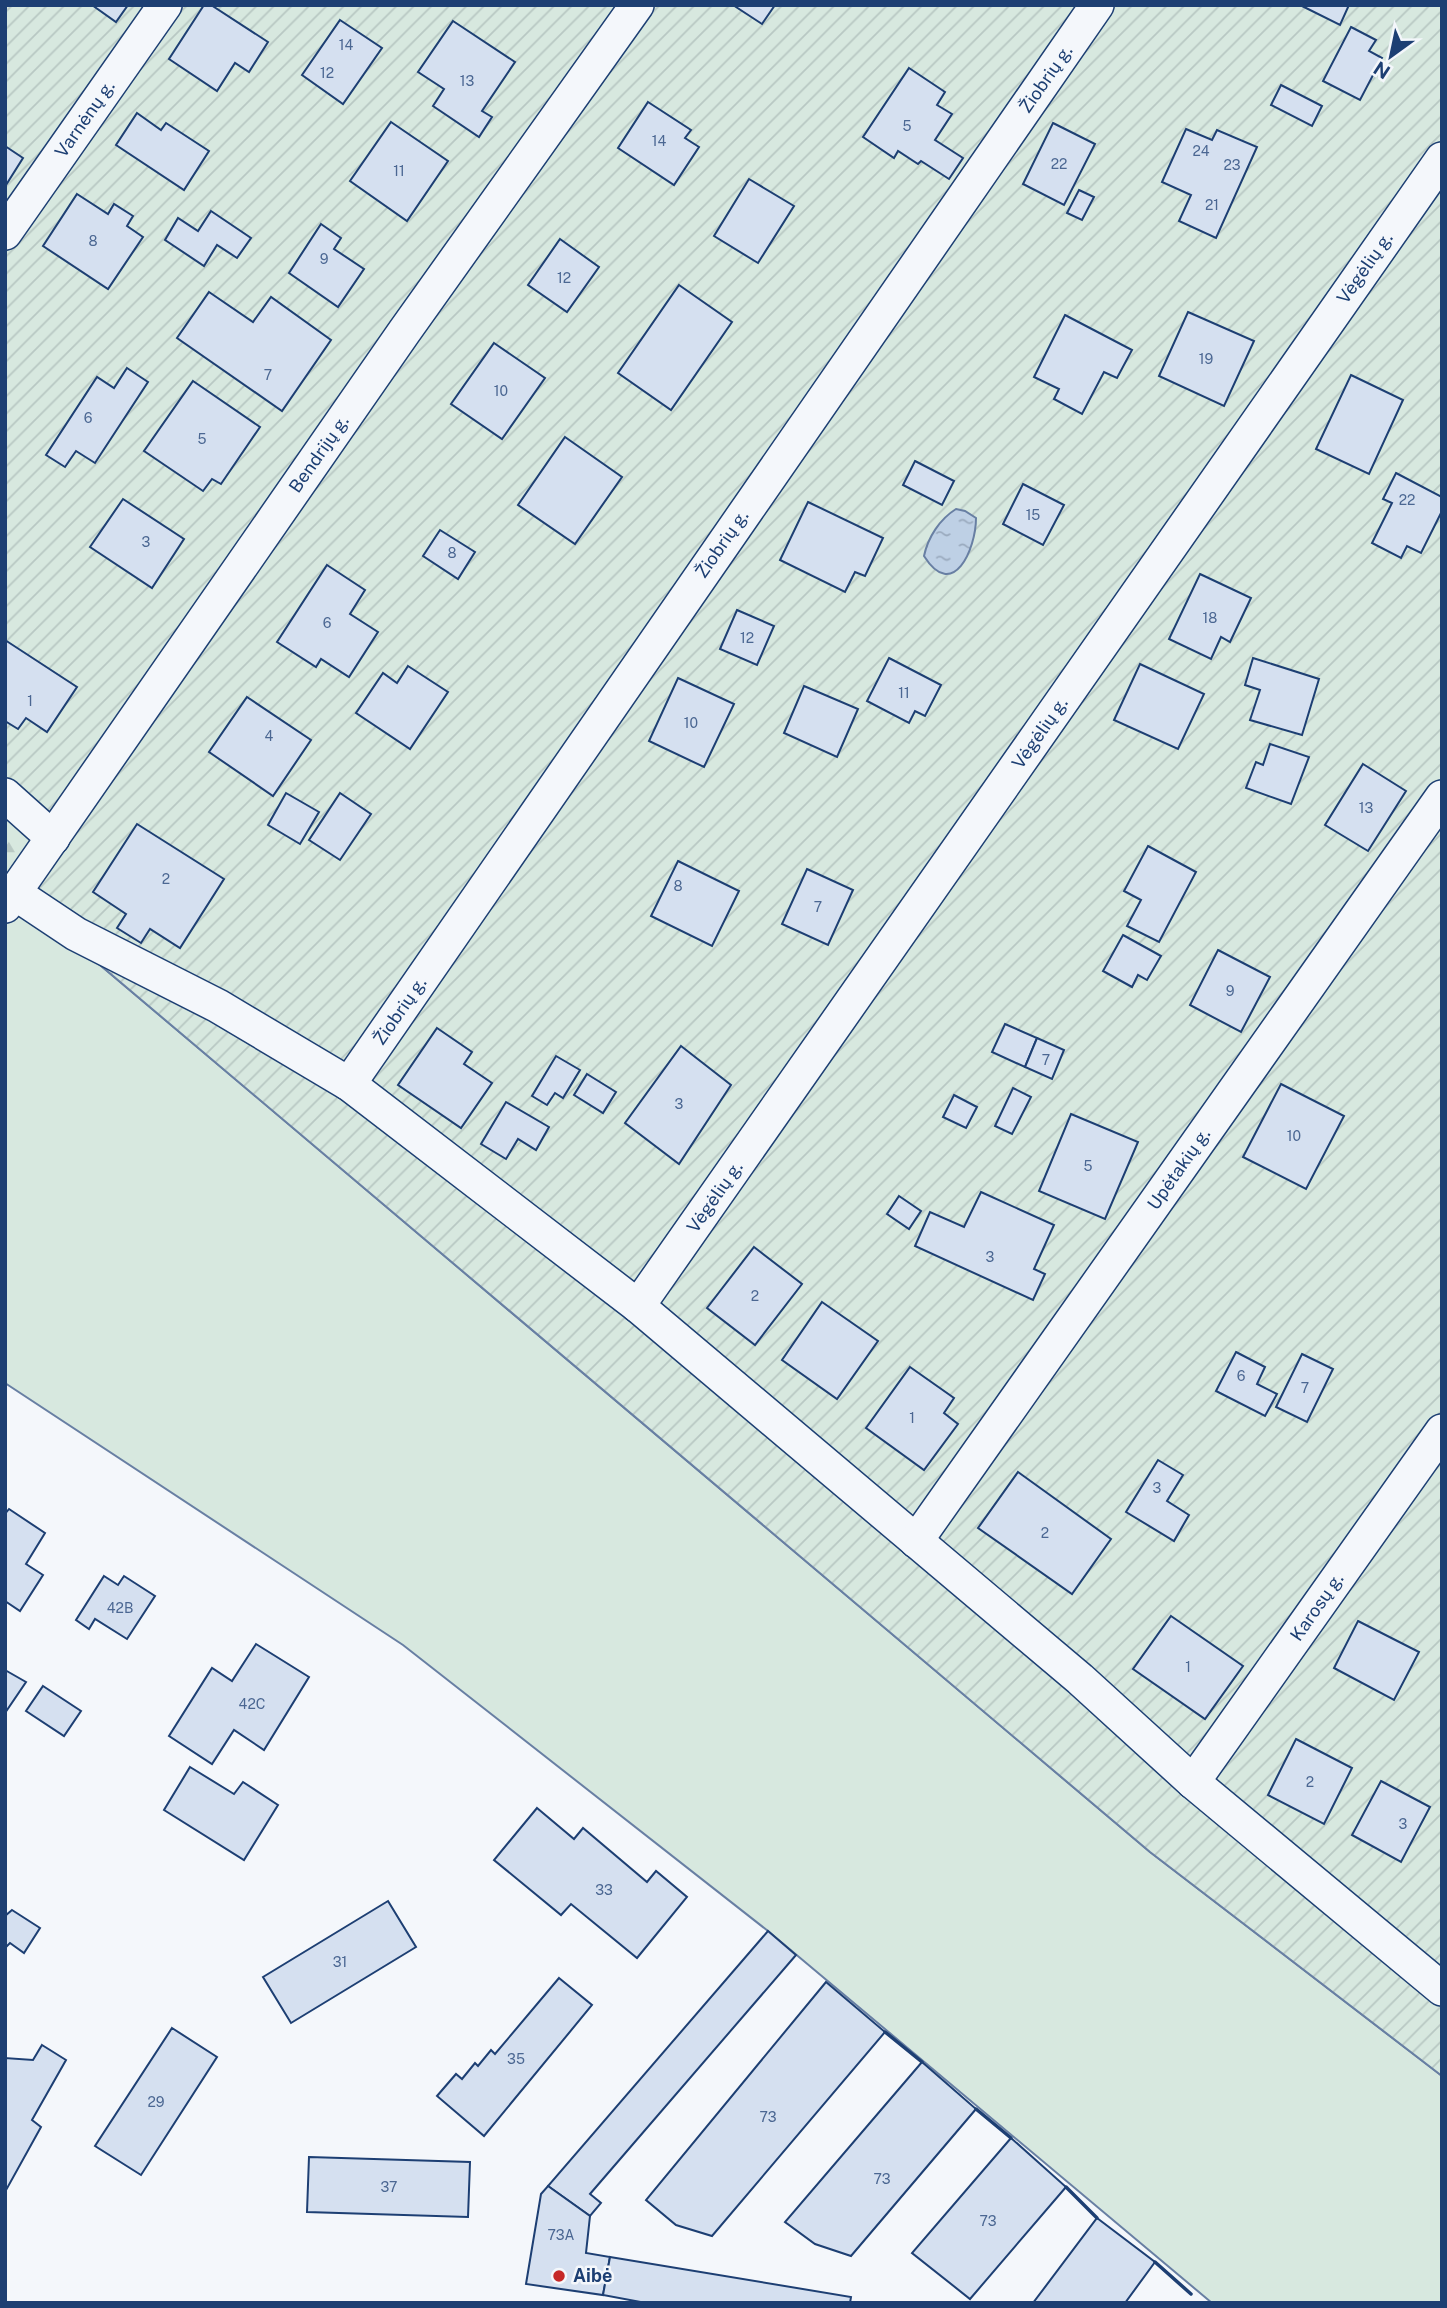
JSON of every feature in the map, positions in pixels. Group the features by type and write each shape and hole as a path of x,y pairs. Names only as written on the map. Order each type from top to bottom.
{"street":[{"name":"Varnėnų g.","path":"5,233 165,5"},
{"name":"Bendrijų g.","path":"10,900 404,332 637,5"},
{"name":"Žiobrių g.","path":"349,1084 1097,5"},
{"name":"Vėgėlių g.","path":"638,1306 1442,159"},
{"path":"5,795 53,838"},
{"name":"Upėtakių g.","path":"916,1541 1442,797"},
{"path":"10,900 218,1006 349,1084 638,1306 1080,1679 1193,1783 1442,1989"},
{"name":"Karosų g.","path":"1193,1783 1442,1431"}],"green space":[{"path":"5,5 1442,5 1442,2076 1150,1852 16,894 53,839 5,802"},
{"path":"5,802 53,838 5,906"},
{"path":"16,894 1150,1852 1442,2076 1442,2303 1212,2303 768,1931 403,1645 5,1383 5,906"}],"water":[{"path":"956,509 976,518 975,530 961,566 944,574 935,569 924,556 936,529"}],"building":[{"path":"92,5 128,5 116,22"},
{"path":"204,5 211,5 268,42 249,72 235,63 217,91 169,59"},
{"path":"733,5 775,5 762,24"},
{"path":"1300,5 1349,5 1340,25"},
{"path":"340,20 382,48 343,104 302,75"},
{"path":"453,21 515,62 482,111 492,117 479,137 433,106 444,89 418,72"},
{"path":"1351,27 1376,40 1369,51 1382,58 1360,100 1323,81"},
{"path":"909,68 945,92 937,105 952,114 935,140 963,158 949,179 921,161 918,164 898,151 894,158 863,137"},
{"path":"1281,85 1322,106 1312,126 1271,105"},
{"path":"648,102 691,130 685,138 699,147 674,185 618,148"},
{"path":"137,113 161,130 166,123 209,151 184,190 116,145"},
{"path":"391,122 448,161 407,221 350,181"},
{"path":"1053,123 1095,144 1064,205 1023,184"},
{"path":"1186,129 1212,140 1217,130 1257,147 1216,238 1179,221 1191,195 1162,182"},
{"path":"5,146 23,158 6,185 5,185"},
{"path":"749,179 794,206 758,263 714,236"},
{"path":"1079,190 1094,197 1082,220 1067,213"},
{"path":"77,194 108,214 114,204 133,216 127,226 143,237 108,289 43,246"},
{"path":"211,211 251,238 237,258 217,245 204,266 165,240 178,218 198,231"},
{"path":"321,224 341,238 334,249 364,269 338,307 289,273"},
{"path":"560,239 599,267 567,312 528,285"},
{"path":"679,285 732,322 671,410 618,373"},
{"path":"209,292 253,322 271,297 331,340 282,411 177,338"},
{"path":"1188,312 1254,341 1224,406 1159,376"},
{"path":"1065,315 1132,350 1117,378 1104,372 1082,414 1054,399 1059,389 1034,377"},
{"path":"494,343 545,378 502,439 451,404"},
{"path":"127,368 148,382 95,463 76,451 65,467 46,455 97,377 114,388"},
{"path":"1351,375 1403,400 1369,474 1316,449"},
{"path":"193,381 260,427 221,484 212,479 203,491 144,451"},
{"path":"565,437 622,477 575,544 518,505"},
{"path":"915,461 954,481 942,505 903,485"},
{"path":"1396,473 1442,497 1442,511 1421,553 1407,546 1401,558 1372,543 1392,503 1383,499"},
{"path":"1023,484 1064,505 1043,545 1003,524"},
{"path":"123,499 184,539 152,588 90,547"},
{"path":"808,502 883,538 865,576 855,572 845,592 780,560"},
{"path":"440,530 475,552 458,579 423,556"},
{"path":"327,565 365,590 350,614 378,632 349,677 321,659 316,667 277,642"},
{"path":"1200,574 1251,598 1230,642 1221,637 1211,659 1169,639"},
{"path":"737,610 774,626 757,665 720,649"},
{"path":"5,640 77,687 47,732 26,718 18,729 5,721"},
{"path":"889,658 941,685 925,716 915,711 909,723 867,701"},
{"path":"1253,658 1319,679 1302,735 1250,720 1260,690 1245,685"},
{"path":"1140,664 1204,694 1178,749 1114,720"},
{"path":"408,666 448,692 410,749 356,713 383,673 397,683"},
{"path":"678,678 734,704 704,767 649,741"},
{"path":"804,686 858,709 837,757 784,733"},
{"path":"247,697 311,740 273,796 209,752"},
{"path":"1270,744 1309,757 1291,804 1246,788 1256,762 1263,765"},
{"path":"1363,764 1406,791 1368,851 1325,825"},
{"path":"286,793 319,812 300,844 268,825"},
{"path":"340,793 371,814 340,860 309,840"},
{"path":"137,824 224,879 180,948 150,929 141,943 117,928 126,914 93,892"},
{"path":"1148,846 1196,872 1159,942 1127,926 1141,900 1124,891"},
{"path":"678,861 739,891 712,946 651,916"},
{"path":"807,869 853,890 828,945 782,924"},
{"path":"1123,935 1161,956 1147,980 1138,975 1132,987 1103,971"},
{"path":"1218,950 1270,977 1241,1032 1190,1005"},
{"path":"1005,1024 1037,1038 1025,1067 992,1052"},
{"path":"437,1028 472,1052 464,1064 492,1083 461,1128 398,1085"},
{"path":"1037,1038 1064,1050 1052,1079 1025,1067"},
{"path":"681,1046 731,1085 679,1164 625,1123"},
{"path":"556,1056 580,1070 563,1098 555,1093 547,1105 532,1096"},
{"path":"587,1074 616,1092 603,1113 574,1095"},
{"path":"1281,1084 1344,1116 1306,1189 1243,1157"},
{"path":"1013,1088 1031,1097 1012,1134 995,1126"},
{"path":"954,1095 977,1107 966,1128 943,1117"},
{"path":"506,1102 549,1127 536,1150 518,1139 506,1159 481,1144"},
{"path":"1071,1114 1138,1142 1105,1219 1039,1191"},
{"path":"981,1192 1054,1225 1034,1269 1045,1274 1033,1300 915,1246 930,1212 964,1227"},
{"path":"899,1196 921,1211 909,1229 887,1214"},
{"path":"754,1247 802,1284 755,1345 707,1308"},
{"path":"822,1302 878,1341 837,1399 782,1360"},
{"path":"1236,1352 1265,1367 1257,1384 1277,1394 1265,1416 1216,1391"},
{"path":"1302,1354 1333,1369 1307,1422 1276,1407"},
{"path":"910,1367 954,1398 944,1413 958,1424 924,1470 866,1428"},
{"path":"1158,1460 1183,1475 1167,1501 1189,1515 1174,1541 1126,1512"},
{"path":"1018,1472 1111,1539 1072,1594 978,1528"},
{"path":"9,1509 45,1533 26,1564 43,1575 20,1611 5,1601 5,1514"},
{"path":"104,1576 118,1585 124,1576 155,1596 127,1639 95,1619 89,1629 76,1620"},
{"path":"1171,1616 1243,1666 1205,1719 1133,1669"},
{"path":"1358,1621 1419,1652 1394,1700 1334,1668"},
{"path":"256,1644 309,1677 264,1750 234,1730 212,1764 169,1736 212,1668 232,1681"},
{"path":"5,1670 26,1682 5,1713"},
{"path":"43,1686 81,1711 64,1736 26,1711"},
{"path":"1296,1739 1352,1768 1324,1824 1268,1795"},
{"path":"190,1767 234,1794 243,1782 278,1805 244,1860 164,1810"},
{"path":"1381,1781 1430,1807 1401,1862 1352,1835"},
{"path":"537,1808 574,1839 583,1828 647,1882 656,1871 687,1897 637,1958 571,1904 561,1915 494,1860"},
{"path":"388,1901 416,1947 291,2023 263,1977"},
{"path":"12,1910 40,1928 24,1953 10,1943 5,1948 5,1916"},
{"path":"768,1931 796,1955 590,2194 601,2203 590,2216 548,2186"},
{"path":"559,1978 592,2005 484,2136 437,2096 456,2074 462,2079 475,2063 478,2066 491,2050 495,2054"},
{"path":"826,1982 885,2032 712,2236 676,2225 646,2200"},
{"path":"172,2028 217,2057 141,2175 95,2146"},
{"path":"42,2045 66,2060 32,2120 41,2127 5,2192 5,2058 33,2060"},
{"path":"922,2062 976,2109 851,2256 815,2244 785,2222"},
{"path":"1011,2138 1066,2187 970,2299 912,2253"},
{"path":"309,2157 470,2162 468,2217 307,2212"},
{"path":"548,2186 590,2216 586,2253 610,2257 603,2295 526,2284 541,2194"},
{"path":"1097,2218 1155,2262 1125,2303 1033,2303"},
{"path":"610,2257 851,2297 850,2303 646,2303 603,2295"}],"wall":[{"path":"885,2032 922,2062"},
{"path":"976,2109 1011,2138"},
{"path":"1066,2187 1097,2218"},
{"path":"1155,2262 1191,2294"}],"place":[{"name":"Aibė","path":"559,2276"}]}
